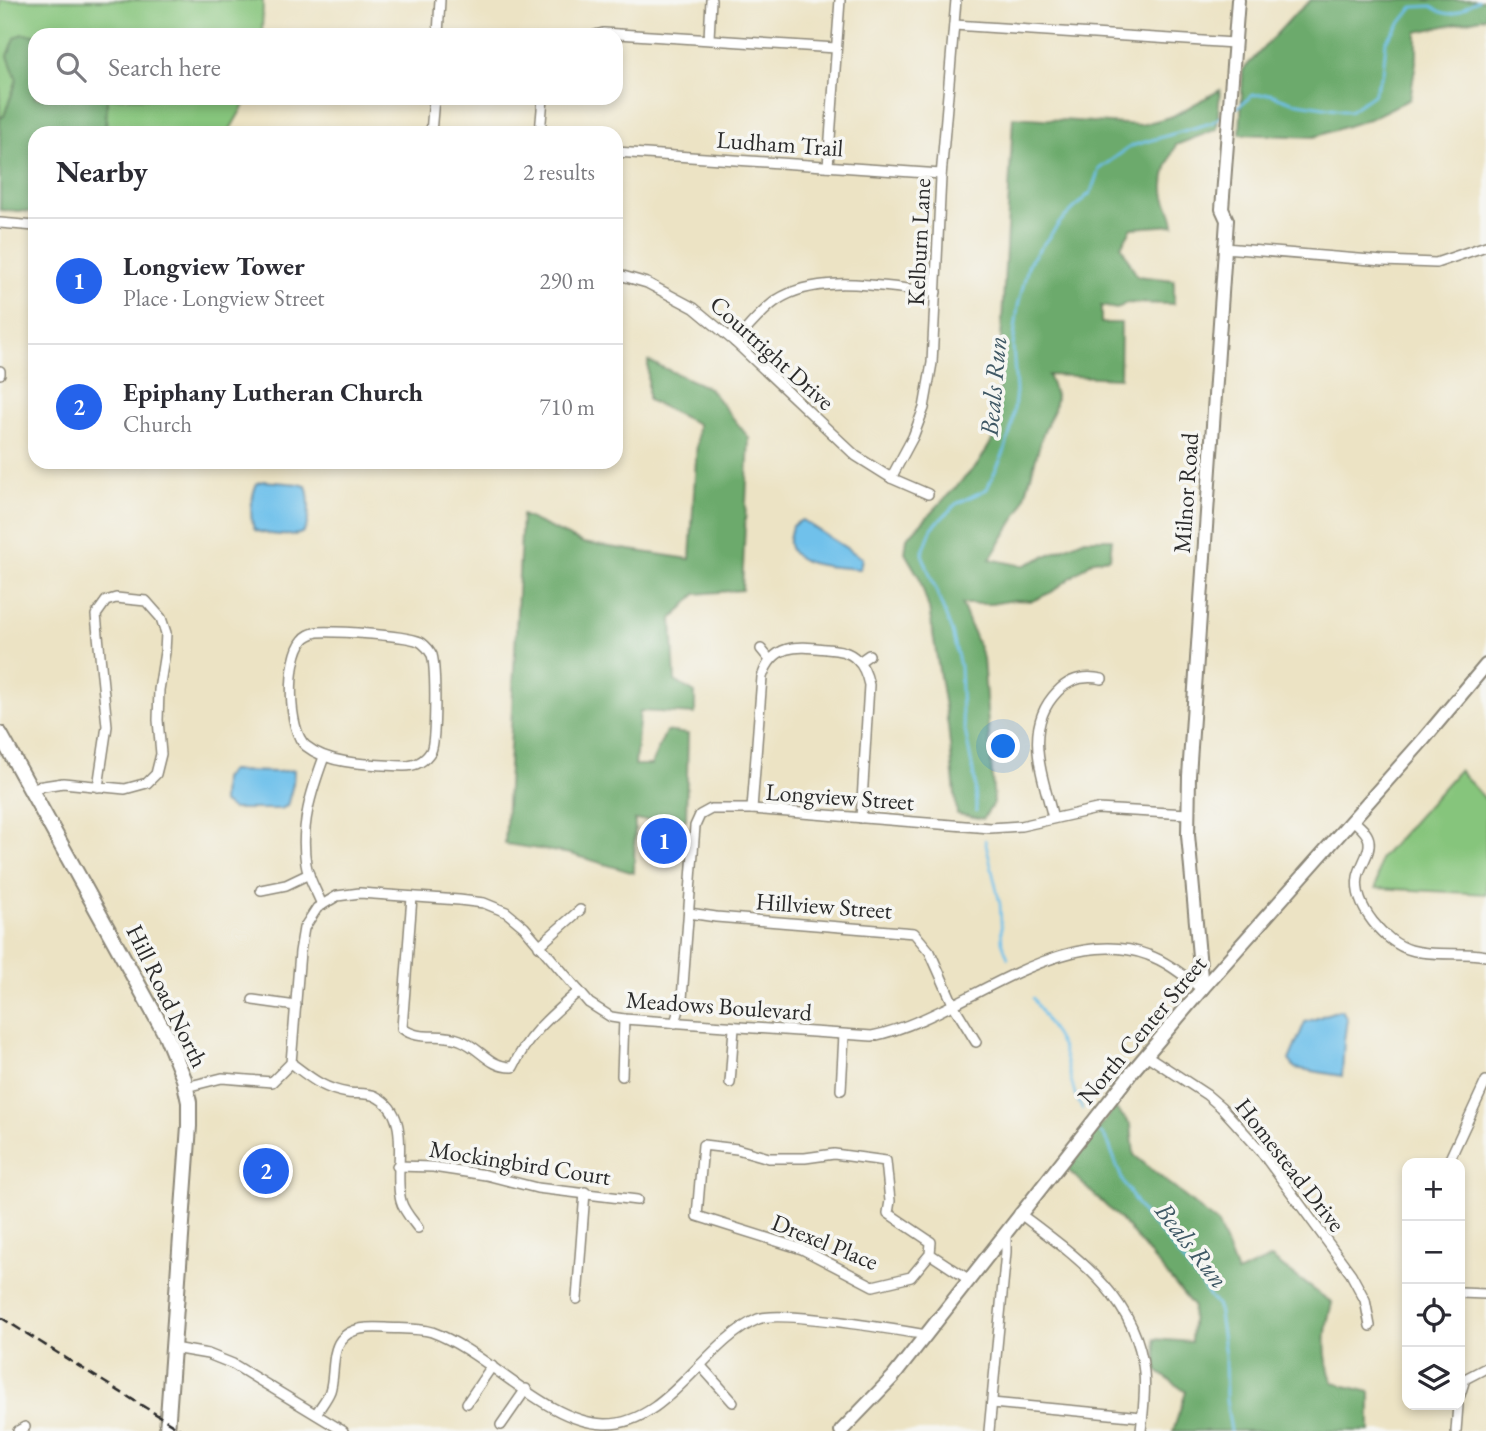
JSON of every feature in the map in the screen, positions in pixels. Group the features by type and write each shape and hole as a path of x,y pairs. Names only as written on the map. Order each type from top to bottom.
{"main road":[{"name":"Milnor Road","path":"1202,989 1188,814 1227,220 1222,209 1238,0"},
{"name":"North Center Street","path":"841,1431 879,1393 927,1335 1019,1213 1146,1055 1486,665"},
{"name":"Hill Road North","path":"0,734 166,1035 186,1087 189,1126 167,1431"}],"street":[{"path":"439,28 440,0"},
{"path":"709,38 711,0"},
{"path":"828,166 840,0"},
{"name":"Kelburn Lane","path":"891,478 913,437 924,408 932,363 941,174 956,0"},
{"path":"954,24 1234,43"},
{"path":"623,34 836,48"},
{"path":"432,126 433,105"},
{"path":"541,126 542,105"},
{"name":"Ludham Trail","path":"623,152 941,174"},
{"path":"0,223 28,225"},
{"path":"1224,248 1436,263 1486,246"},
{"name":"Courtright Drive","path":"623,276 647,283 694,308 735,342 856,456 891,478 928,494"},
{"path":"735,342 765,310 797,289 837,284 936,292"},
{"path":"30,788 62,783 98,787 125,789 147,783 156,774 161,754 159,690 166,633 161,618 146,601 116,598 106,601 96,615 107,726 98,787"},
{"path":"323,632 414,638 422,642 433,657 434,672 435,742 424,760 409,766 368,764 324,757 303,744 292,716 293,669 302,640 309,635 323,632"},
{"path":"752,809 762,677 770,660 780,651 798,646 849,653 859,662 869,685 861,818"},
{"path":"761,649 770,660"},
{"path":"859,662 869,655"},
{"path":"1053,818 1037,754 1036,742 1041,718 1052,697 1069,682 1091,676 1102,679"},
{"path":"186,1087 222,1078 272,1082 291,1063 304,928 322,905 309,874 305,853 306,808 324,757"},
{"name":"Longview Street","path":"675,1023 682,999 695,827 700,815 711,809 752,809 990,828 1021,826 1104,808 1188,814"},
{"path":"1353,820 1369,841 1358,879 1358,889 1374,923 1384,936 1401,946 1422,953 1486,956"},
{"path":"261,890 286,885 309,874"},
{"name":"Meadows Boulevard","path":"322,905 337,896 360,893 484,903 506,912 524,928 589,1003 611,1017 624,1019 872,1036 897,1031 1054,958 1101,946 1125,948 1149,955 1202,989"},
{"path":"412,897 402,1027 411,1035 460,1040 500,1068 513,1067 522,1046 579,991"},
{"path":"539,946 580,910"},
{"name":"Hillview Street","path":"689,913 716,918 914,933 930,952 954,1006"},
{"path":"253,1000 296,1006"},
{"path":"954,1006 976,1042"},
{"path":"622,1076 624,1019"},
{"path":"730,1083 734,1028"},
{"path":"841,1090 844,1035"},
{"name":"Homestead Drive","path":"1146,1055 1207,1095 1260,1150 1350,1274 1365,1300 1370,1326"},
{"path":"291,1063 321,1086 374,1096 395,1113 400,1132 397,1166 401,1203 418,1228"},
{"path":"1450,1158 1486,1081"},
{"name":"Drexel Place","path":"703,1145 737,1149 769,1158 834,1154 886,1161 890,1201 888,1213 931,1242 930,1254 911,1277 873,1286 802,1249 697,1216 703,1145"},
{"name":"Mockingbird Court","path":"397,1166 473,1173 537,1188 638,1200"},
{"path":"577,1299 585,1192"},
{"path":"1019,1213 1105,1284 1120,1304 1140,1349 1144,1373 1141,1431"},
{"path":"989,1431 1006,1230"},
{"path":"930,1254 968,1279"},
{"path":"1465,1293 1486,1294"},
{"path":"316,1414 330,1391 339,1341 351,1331 372,1327 430,1331 459,1344 576,1419 605,1427 637,1418 660,1402 737,1331 761,1318 802,1319 927,1335"},
{"path":"173,1348 221,1358 260,1378 343,1431"},
{"path":"700,1365 733,1402"},
{"path":"467,1404 492,1367"},
{"path":"1465,1379 1486,1368"},
{"path":"501,1425 526,1389"},
{"path":"992,1403 1142,1417"},
{"path":"1455,1431 1457,1410"}],"green space":[{"path":"0,0 263,0 262,28 28,28 28,36 15,39 8,56 17,79 4,116 0,118"},
{"path":"1311,0 1486,0 1486,17 1417,32 1417,56 1410,99 1369,119 1314,137 1240,134 1243,70"},
{"path":"28,34 28,105 107,105 105,126 28,126 28,212 0,210 0,118 4,116 17,80 8,56 15,38"},
{"path":"1220,90 1217,129 1176,145 1168,163 1164,190 1174,225 1132,228 1121,246 1137,276 1174,280 1174,304 1126,303 1117,309 1101,306 1101,323 1121,323 1120,378 1048,375 1056,396 1054,410 1043,433 1022,507 990,559 1023,566 1085,539 1112,539 1110,558 1094,560 1052,592 1032,601 962,604 983,658 994,803 983,819 957,814 948,726 929,609 919,577 905,553 907,538 978,464 996,434 1013,117 1141,125 1173,116"},
{"path":"107,105 244,105 232,126 106,126"},
{"path":"648,361 709,388 749,438 742,590 696,594 672,619 675,681 695,693 695,714 640,711 635,765 651,765 666,731 688,734 686,820 635,820 634,873 571,854 505,844 522,515 583,543 690,559 698,424 648,400"},
{"path":"1459,770 1486,800 1486,894 1376,888 1380,859"},
{"path":"1115,1108 1131,1125 1134,1155 1218,1224 1237,1273 1271,1258 1332,1303 1325,1343 1329,1373 1333,1383 1370,1392 1370,1431 1173,1431 1186,1392 1157,1371 1155,1339 1191,1342 1193,1306 1123,1222 1067,1169"}],"water":[{"path":"263,481 306,486 309,509 308,523 304,531 288,535 255,530 251,513 252,500 257,483"},
{"path":"802,520 862,558 860,569 818,565 799,558 792,552 789,540 792,526"},
{"path":"294,770 287,806 281,809 232,809 222,802 223,779 230,771"},
{"path":"1342,1010 1347,1019 1342,1076 1295,1068 1289,1060 1305,1022"}],"waterway":[{"name":"Beals Run","path":"1236,108 1253,95 1270,94 1292,102 1350,111 1373,95 1383,73 1386,41 1413,7 1432,6 1451,14 1478,0"},
{"name":"Beals Run","path":"976,811 975,781 962,715 960,666 952,632 922,554 932,528 956,504 987,489 1005,450 1012,426 1016,391 1013,346 1018,306 1029,263 1061,221 1091,192 1099,169 1131,146 1211,123 1224,115"},
{"name":"Beals Run","path":"985,840 1000,904 1002,942 1008,958"},
{"name":"Beals Run","path":"1033,998 1062,1047 1082,1109"},
{"name":"Beals Run","path":"1100,1132 1108,1142 1123,1182 1146,1218 1161,1233 1218,1307 1231,1431"}],"railway":[{"path":"0,1317 183,1431"}],"place":[{"name":"Longview Tower","path":"664,841"},
{"name":"Epiphany Lutheran Church","path":"266,1171"}]}
